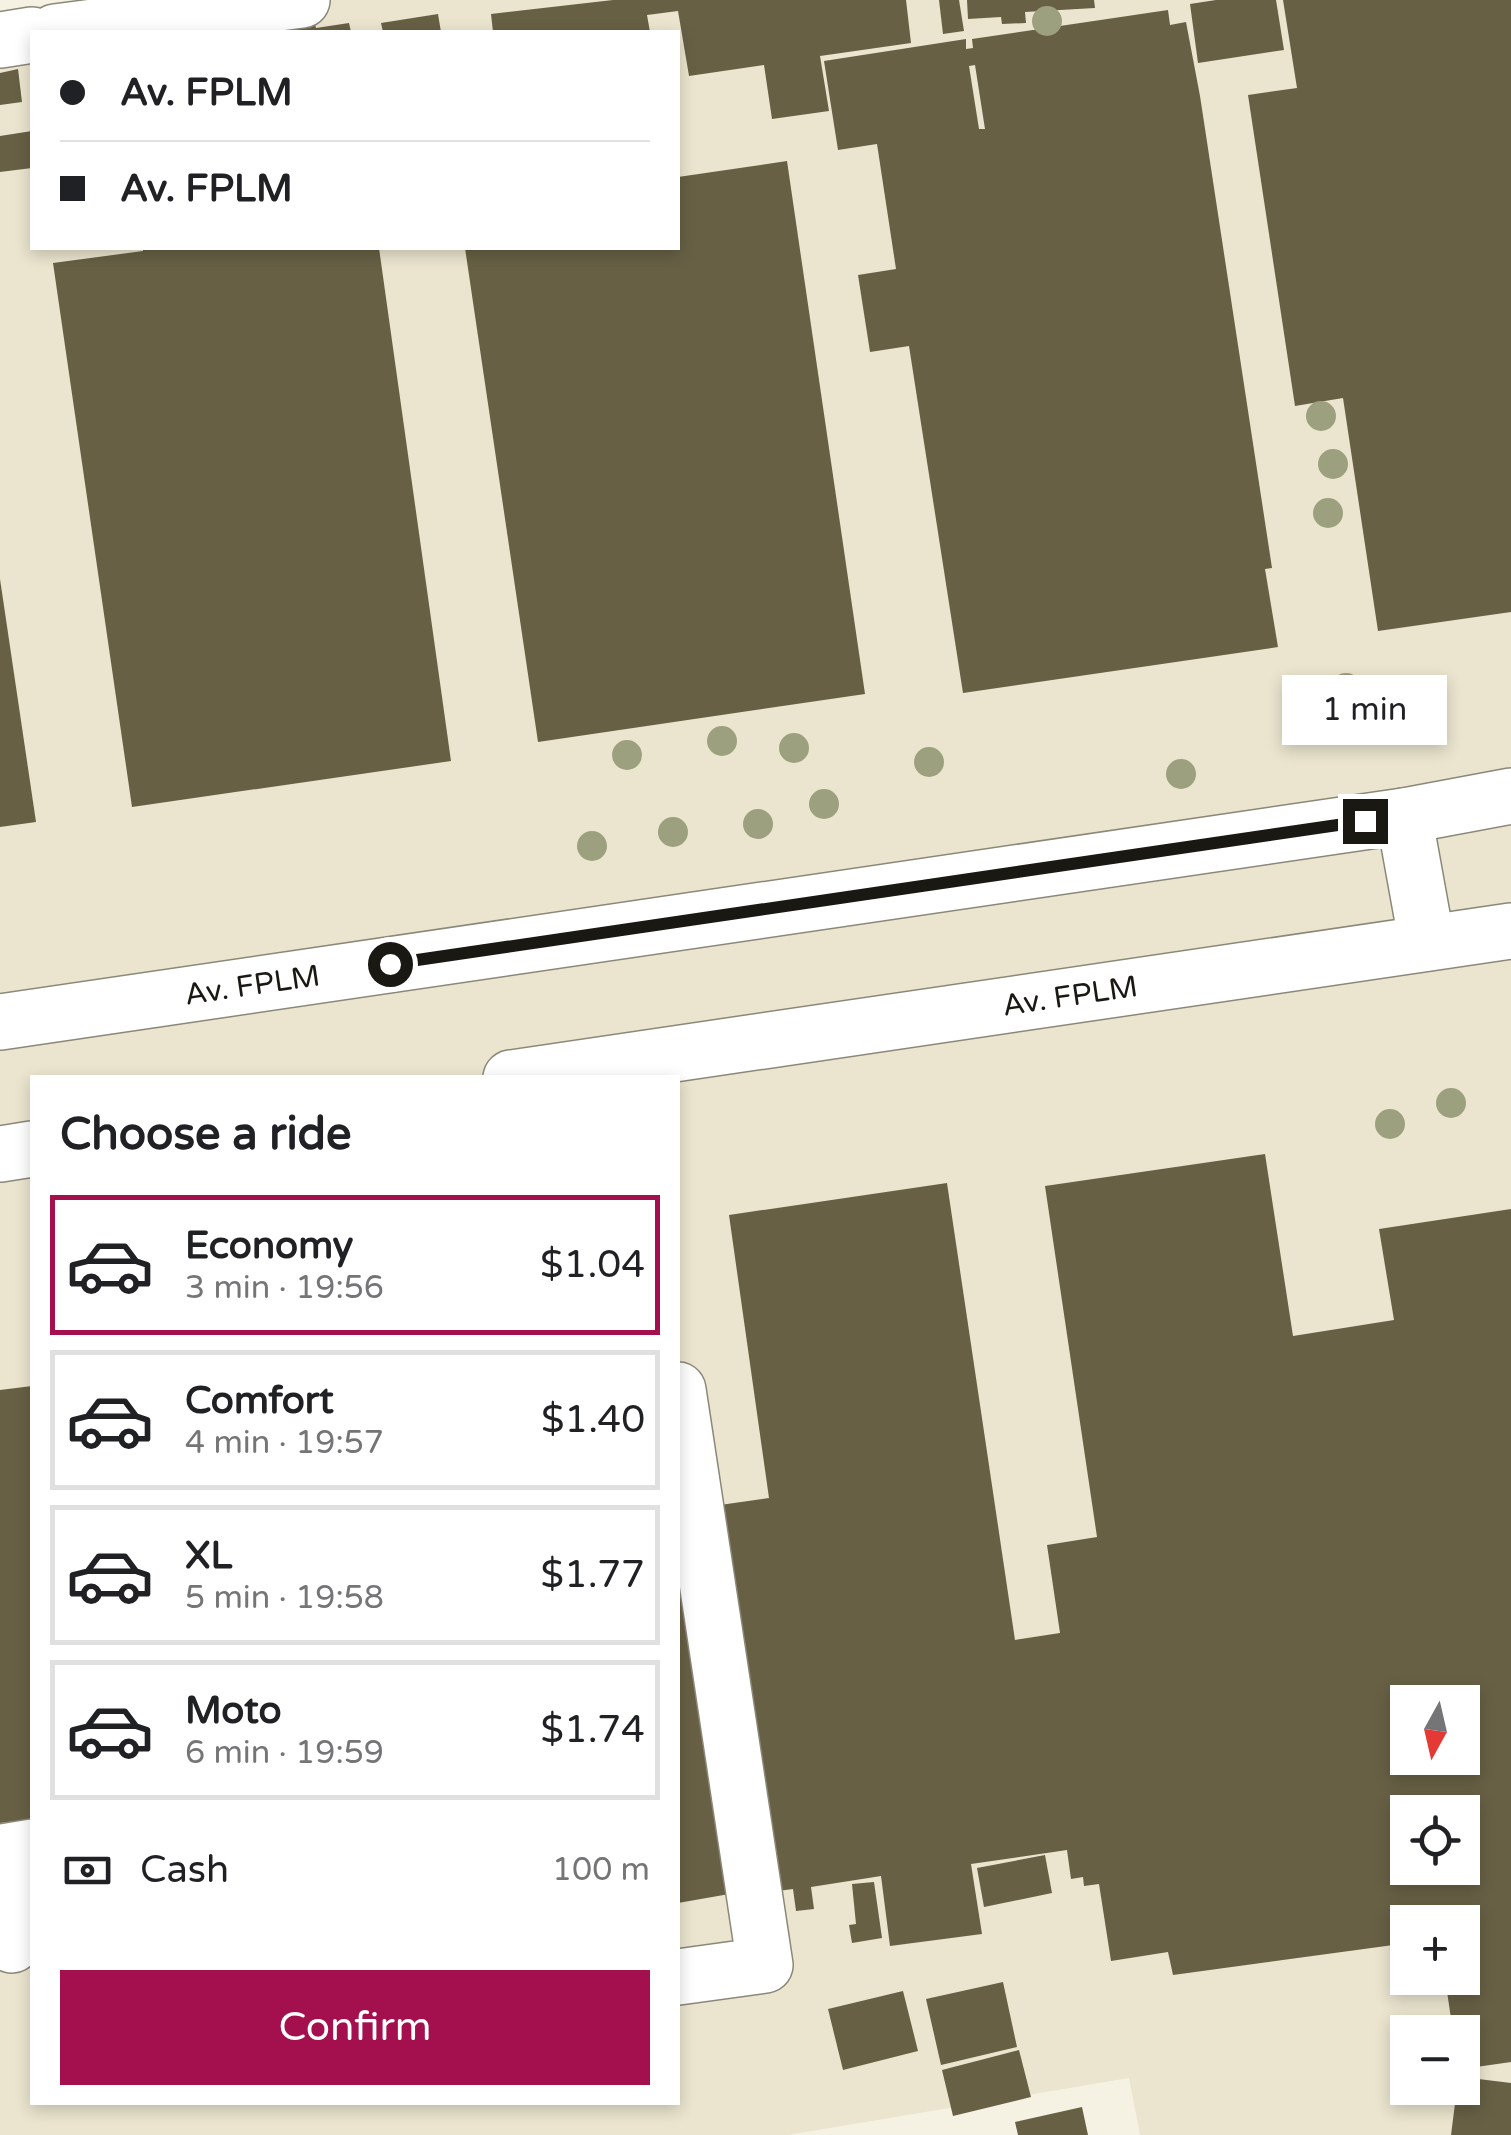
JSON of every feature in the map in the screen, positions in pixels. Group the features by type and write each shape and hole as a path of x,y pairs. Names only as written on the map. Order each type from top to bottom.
{"main road":[{"path":"70,30 302,0"},
{"path":"0,40 30,36"},
{"name":"Av. FPLM","path":"0,1022 1404,816 1511,796"},
{"path":"1404,816 1427,943"},
{"name":"Av. FPLM","path":"532,1075 1511,930"},
{"path":"0,1154 30,1148"},
{"path":"680,1403 765,1965 680,1978"},
{"path":"12,1946 3,1852 30,1848"}],"shaded area":[{"path":"302,0 1511,0 1511,2135 1140,2135 1129,2078 788,2135 0,2135 0,40 30,35 30,250 680,250 680,30 70,30"}],"building":[{"path":"613,0 906,0 911,43 820,56 829,111 772,119 764,65 689,76 678,11 647,15 650,30 493,30 491,14"},
{"path":"939,0 959,0 964,31 943,34"},
{"path":"967,0 1094,0 1095,8 1025,12 1026,23 1002,24 1001,17 968,19"},
{"path":"1276,0 1284,50 1198,63 1190,4"},
{"path":"1283,0 1511,0 1511,612 1378,631 1343,398 1295,406 1248,95 1297,88"},
{"path":"1168,10 1170,25 1186,22 1272,568 1265,569 1278,647 963,693 909,346 870,352 858,275 896,269 877,144 838,150 824,61 966,39 966,49 973,48 972,39","holes":["975,65 985,129 979,129 969,66"]},
{"path":"438,14 441,30 383,30 381,23"},
{"path":"349,23 351,30 280,30 315,24 316,28"},
{"path":"18,69 22,102 0,105 0,73"},
{"path":"30,131 30,168 0,172 0,136"},
{"path":"787,161 865,694 538,742 465,250 680,250 680,177"},
{"path":"379,250 451,761 132,807 53,263 143,251"},
{"path":"0,579 36,822 0,827"},
{"path":"1265,1154 1293,1336 1394,1320 1379,1229 1511,1209 1511,2062 1480,2066 1480,2015 1450,2015 1448,1995 1480,1995 1480,1905 1390,1905 1390,1945 1173,1975 1168,1952 1111,1961 1099,1884 1084,1886 1083,1877 1071,1879 1067,1850 971,1864 982,1934 890,1946 881,1876 811,1887 814,1909 796,1911 793,1889 778,1891 720,1505 769,1498 729,1215 947,1183 1015,1640 1060,1633 1047,1545 1097,1537 1045,1186"},
{"path":"30,1386 30,1819 0,1823 0,1390"},
{"path":"680,1563 735,1893 680,1903"},
{"path":"1045,1855 1052,1893 984,1907 977,1868"},
{"path":"874,1882 882,1938 852,1943 849,1925 856,1924 852,1884"},
{"path":"1003,1982 1017,2047 941,2065 926,1999"},
{"path":"903,1991 918,2051 843,2070 828,2009"},
{"path":"1019,2050 1031,2097 953,2116 942,2070"},
{"path":"1480,2079 1511,2083 1511,2135 1451,2135 1455,2105 1480,2105"},
{"path":"1082,2107 1088,2135 1018,2135 1015,2122"}],"route":[{"path":"390,964 1365,821"}]}
